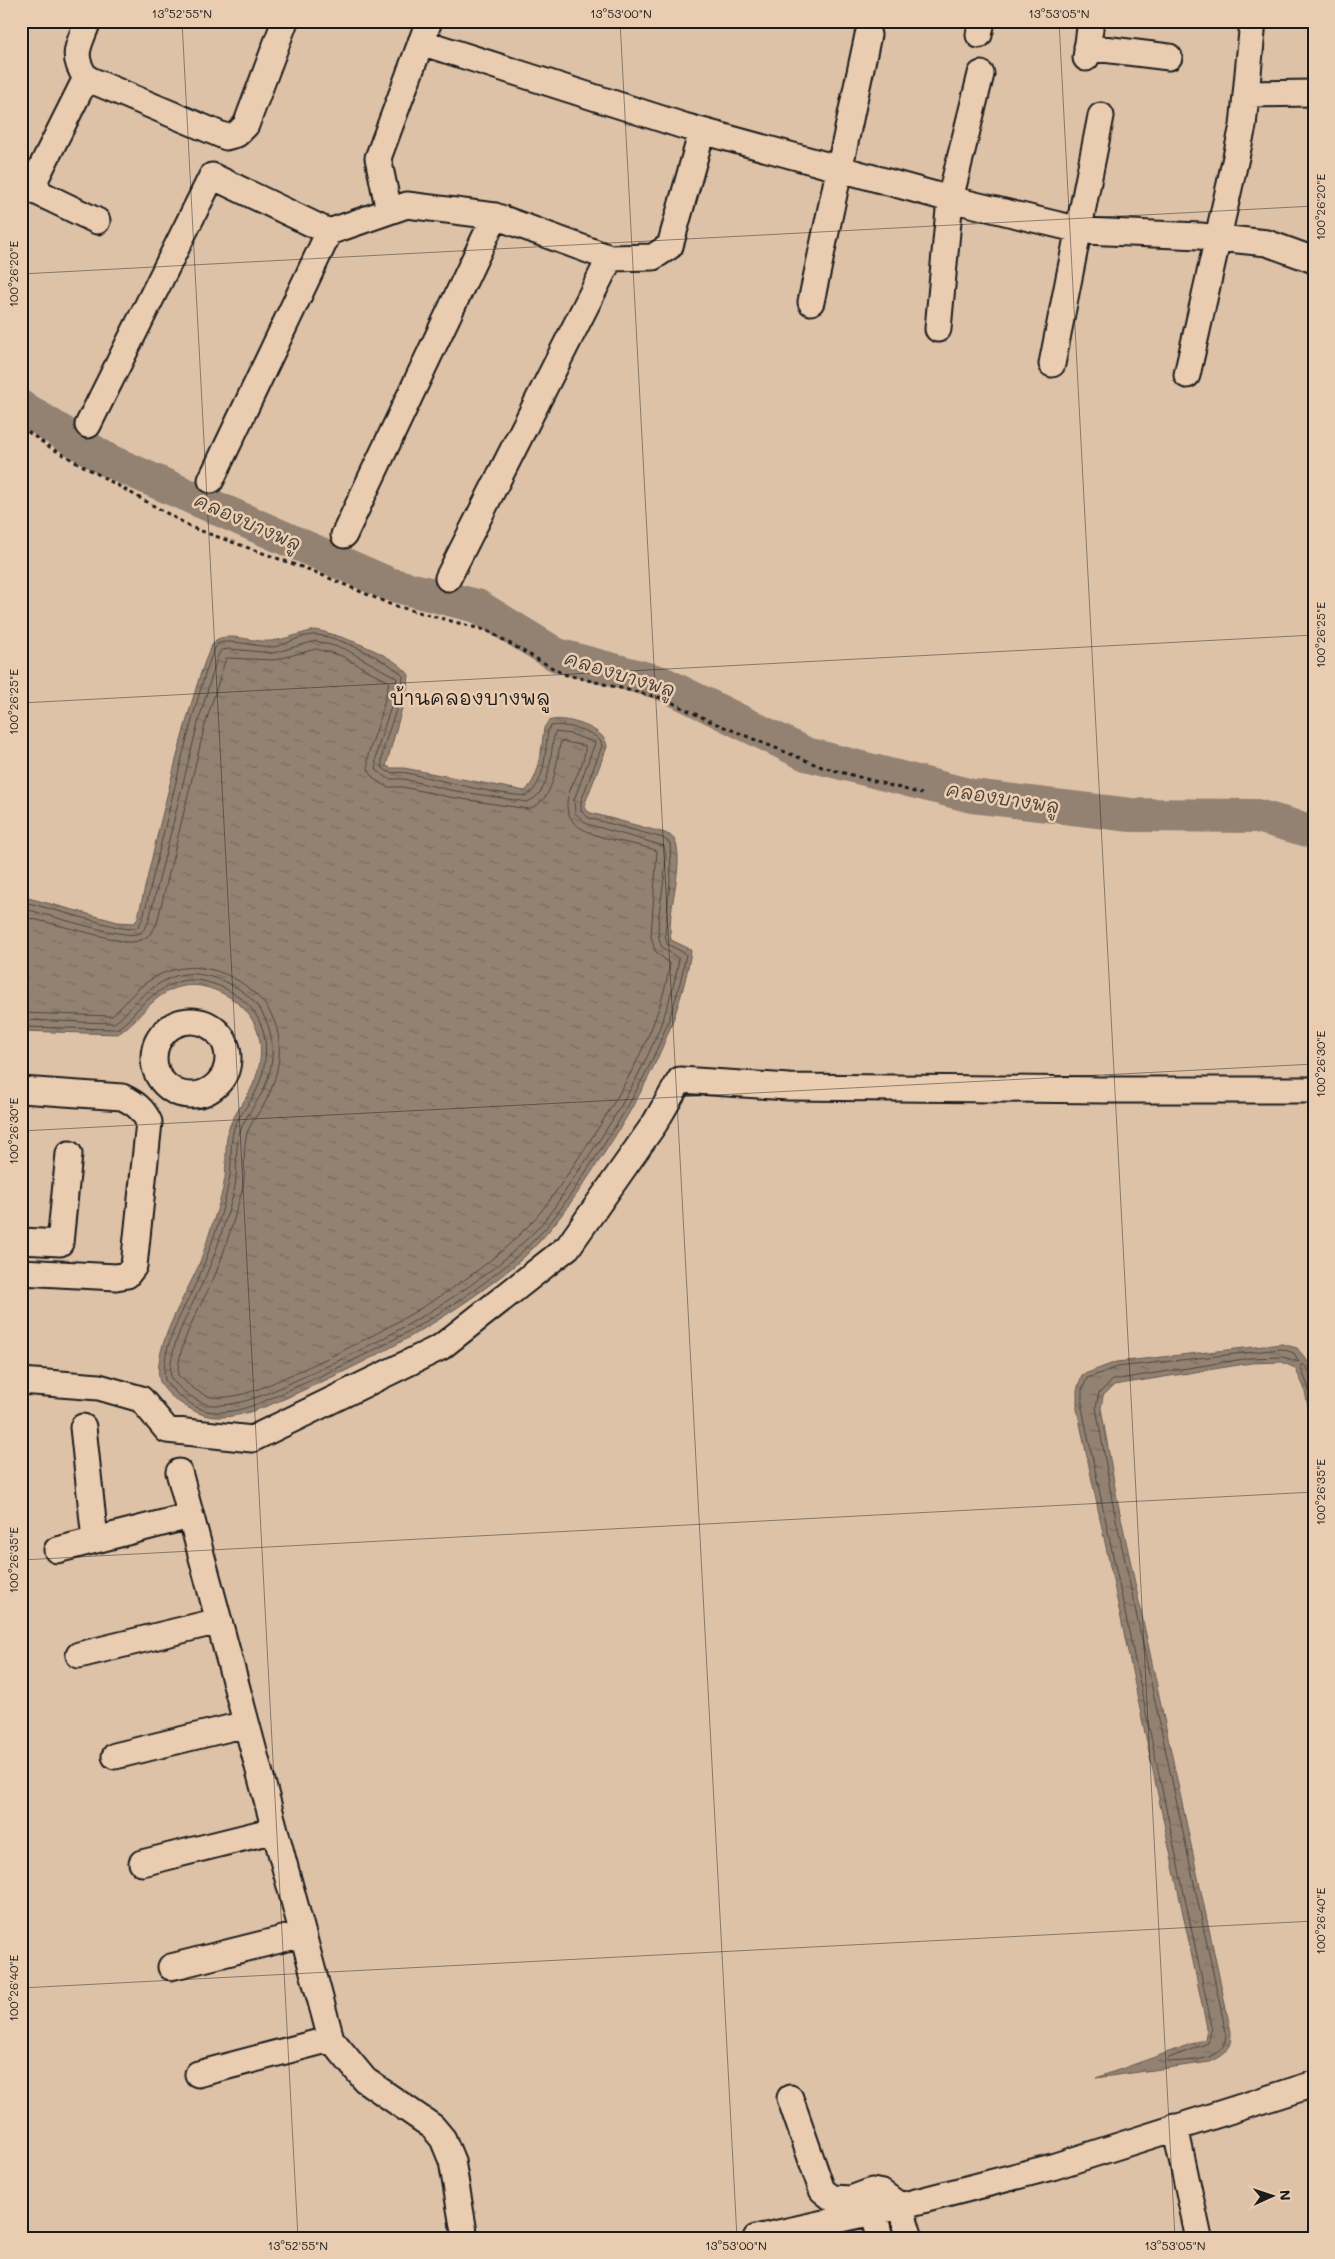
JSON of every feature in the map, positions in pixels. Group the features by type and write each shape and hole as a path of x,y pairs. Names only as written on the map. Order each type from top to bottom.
{"street":[{"path":"88,21 77,52 77,65 86,78 226,137 237,134 246,125 285,21"},
{"path":"1091,21 1087,52 1168,57"},
{"path":"1187,375 1243,126 1248,94 1253,21"},
{"path":"389,211 378,158 425,32 702,131 950,199 1078,229 1267,243 1314,260"},
{"path":"810,302 868,35"},
{"path":"938,330 950,199 982,74"},
{"path":"86,78 35,180 39,193 97,220"},
{"path":"1248,94 1314,93"},
{"path":"1052,364 1101,116"},
{"path":"88,425 212,176 329,232 406,205 495,216 610,258 652,257 670,246 702,131"},
{"path":"344,535 495,216"},
{"path":"211,480 329,232"},
{"path":"448,578 610,258"},
{"path":"21,1381 99,1387 141,1399 167,1430 252,1439 440,1347 568,1246 655,1124 680,1080 789,1086 1105,1090 1314,1090"},
{"path":"145,1112 167,1088"},
{"path":"21,1090 122,1097 135,1103 145,1112 149,1122 149,1138 134,1266 127,1275 116,1277 21,1272"},
{"path":"21,1241 60,1243 69,1154"},
{"path":"83,1427 95,1540"},
{"path":"179,1472 332,2039 365,2080 433,2127 442,2139 452,2161 465,2238"},
{"path":"57,1550 190,1516"},
{"path":"79,1655 219,1621"},
{"path":"115,1756 246,1724"},
{"path":"142,1863 275,1830"},
{"path":"171,1967 303,1934"},
{"path":"198,2074 332,2039"},
{"path":"756,2238 900,2206 1052,2167 1175,2126 1314,2084"},
{"path":"790,2098 822,2190 832,2198 851,2199 872,2192 882,2192 900,2206 910,2238"},
{"path":"1175,2126 1199,2238"},
{"path":"874,2212 880,2238"}],"path":[{"path":"21,427 48,446 193,528 310,570 392,605 488,631 563,674 665,699 712,722 822,767 922,794"}],"water":[{"path":"316,630 353,641 380,653 392,660 409,675 407,690 386,766 391,768 404,768 525,791 537,770 544,728 548,722 552,720 567,720 576,722 601,735 607,747 585,803 586,810 665,833 674,839 678,853 678,865 671,917 671,940 690,949 691,952 676,1012 653,1068 639,1095 608,1147 574,1198 547,1233 526,1255 493,1283 445,1316 369,1359 261,1408 246,1413 217,1417 198,1413 165,1390 159,1378 159,1365 166,1336 198,1267 219,1202 225,1178 226,1144 230,1125 256,1078 261,1052 256,1028 242,1007 231,998 213,989 193,985 170,990 162,995 118,1034 21,1031 21,896 118,922 135,923 197,684 208,654 216,640 231,637 275,641"},
{"path":"1282,1344 1297,1348 1314,1369 1314,1435 1304,1387 1295,1368 1282,1362 1251,1363 1114,1385 1103,1396 1101,1408 1117,1499 1231,2032 1229,2048 1220,2057 1210,2062 1096,2078 1205,2039 1207,2028 1077,1409 1077,1390 1082,1375 1116,1362"}],"waterway":[{"name":"คลองบางพลู","path":"21,407 107,460 389,584 477,606 557,655 662,683 806,754 972,796 1131,815 1257,816 1314,832"}],"district":[{"name":"บ้านคลองบางพลู","path":"470,698"}]}
